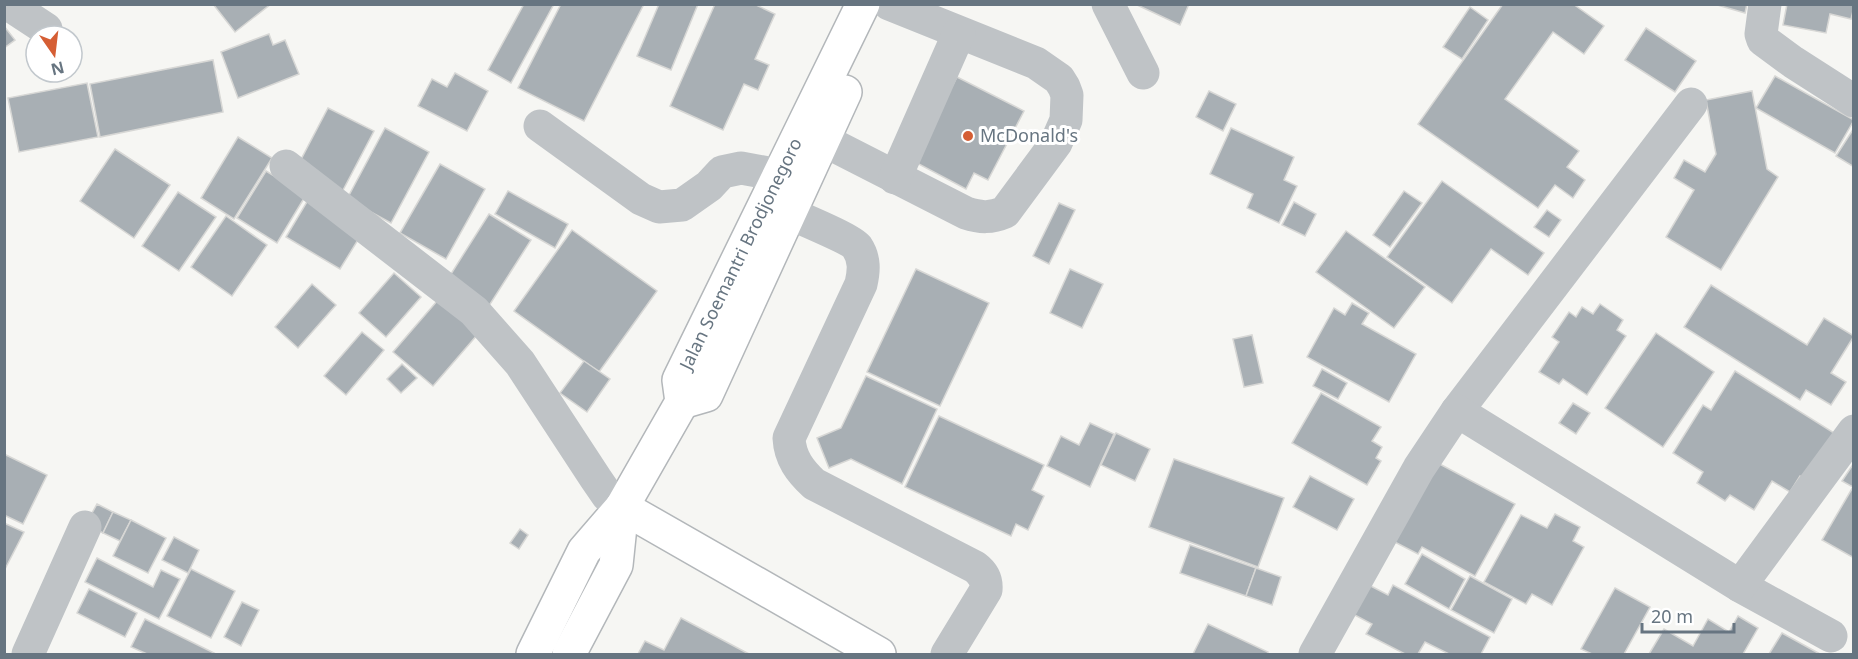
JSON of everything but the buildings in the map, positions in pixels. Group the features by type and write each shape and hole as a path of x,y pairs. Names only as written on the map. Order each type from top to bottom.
{"main road":[{"name":"Jalan Soemantri Brodjonegoro","path":"694,398 680,380 863,4"},
{"name":"Jalan Soemantri Brodjonegoro","path":"533,654 584,551 622,507 694,398 789,213 887,4"},
{"path":"569,654 616,565 622,507 879,654"}],"street":[{"path":"8,4 38,24"},
{"path":"823,140 895,178 966,213 979,217 993,217 1005,212 1056,143 1066,120 1066,95 1059,79 1036,63 887,4"},
{"path":"1108,4 1143,73"},
{"path":"1765,4 1761,34 1763,40 1854,101"},
{"path":"895,178 959,33"},
{"path":"1315,654 1419,468 1457,411 1691,104"},
{"path":"540,126 641,199 659,207 682,205 709,186 722,172 741,168 778,175"},
{"path":"286,166 474,311 520,363 607,495 622,507"},
{"path":"789,213 856,245 862,256 864,271 861,284 789,438 789,447 801,472 814,484 981,571 985,579 986,591 947,654"},
{"path":"1457,411 1740,586 1831,636"},
{"path":"1740,586 1854,431"},
{"path":"28,654 85,526"}],"place":[{"name":"McDonald's","path":"968,136"}]}
